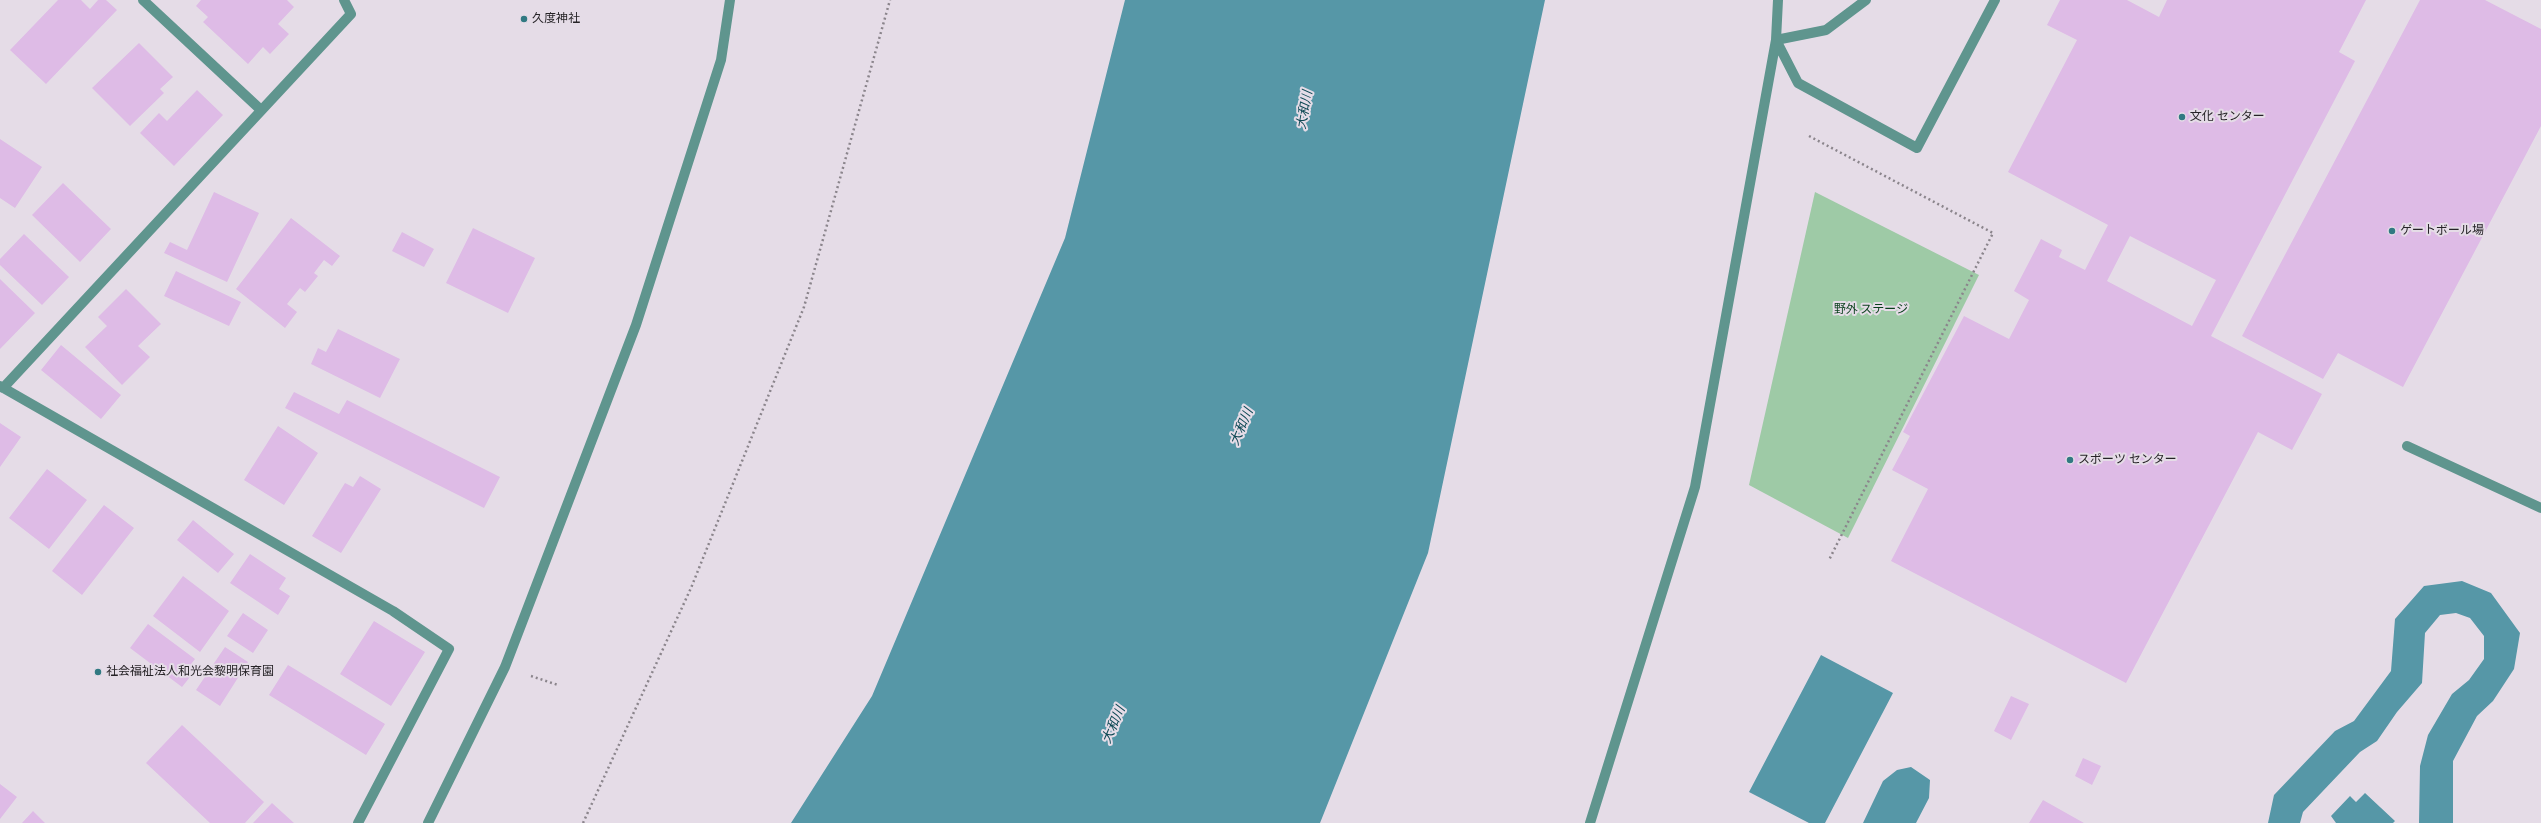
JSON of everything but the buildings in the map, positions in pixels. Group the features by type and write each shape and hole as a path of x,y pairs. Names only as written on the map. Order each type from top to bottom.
{"street":[{"path":"143,0 261,110"},
{"path":"344,0 351,14 2,387 393,611 449,649 358,823"},
{"path":"428,823 505,667 636,325 721,60 730,0"},
{"path":"1590,823 1695,487 1776,40 1778,0"},
{"path":"1776,40 1826,30 1866,0"},
{"path":"1776,40 1798,83 1917,148 1995,0"},
{"path":"2407,446 2541,508"}],"path":[{"path":"583,823 691,588 804,307 890,0"},
{"path":"1809,136 1993,233 1829,560"}],"green space":[{"name":"野外 ステージ","path":"1815,192 1979,275 1848,538 1749,485"}],"water":[{"name":"大和川","path":"1125,0 1545,0 1428,553 1320,823 791,823 872,696 1065,238"},
{"path":"2462,581 2491,593 2520,633 2514,669 2493,701 2477,716 2453,761 2453,823 2419,823 2420,766 2428,735 2452,694 2469,680 2484,659 2484,636 2470,618 2456,613 2440,615 2425,633 2422,683 2397,712 2377,741 2360,752 2303,812 2300,823 2268,823 2274,795 2335,731 2354,721 2391,671 2395,619 2424,586"},
{"path":"1821,655 1893,693 1825,823 1809,823 1749,792"},
{"path":"1911,767 1930,780 1929,798 1916,823 1863,823 1883,781 1897,770"},
{"path":"2365,793 2395,821 2393,823 2336,823 2331,816 2350,796 2356,802"}],"place":[{"name":"久度神社","path":"524,19"},
{"name":"文化 センター","path":"2182,117"},
{"name":"ゲートボール場","path":"2392,231"},
{"name":"スポーツ センター","path":"2070,460"},
{"name":"社会福祉法人和光会黎明保育園","path":"98,672"}]}
